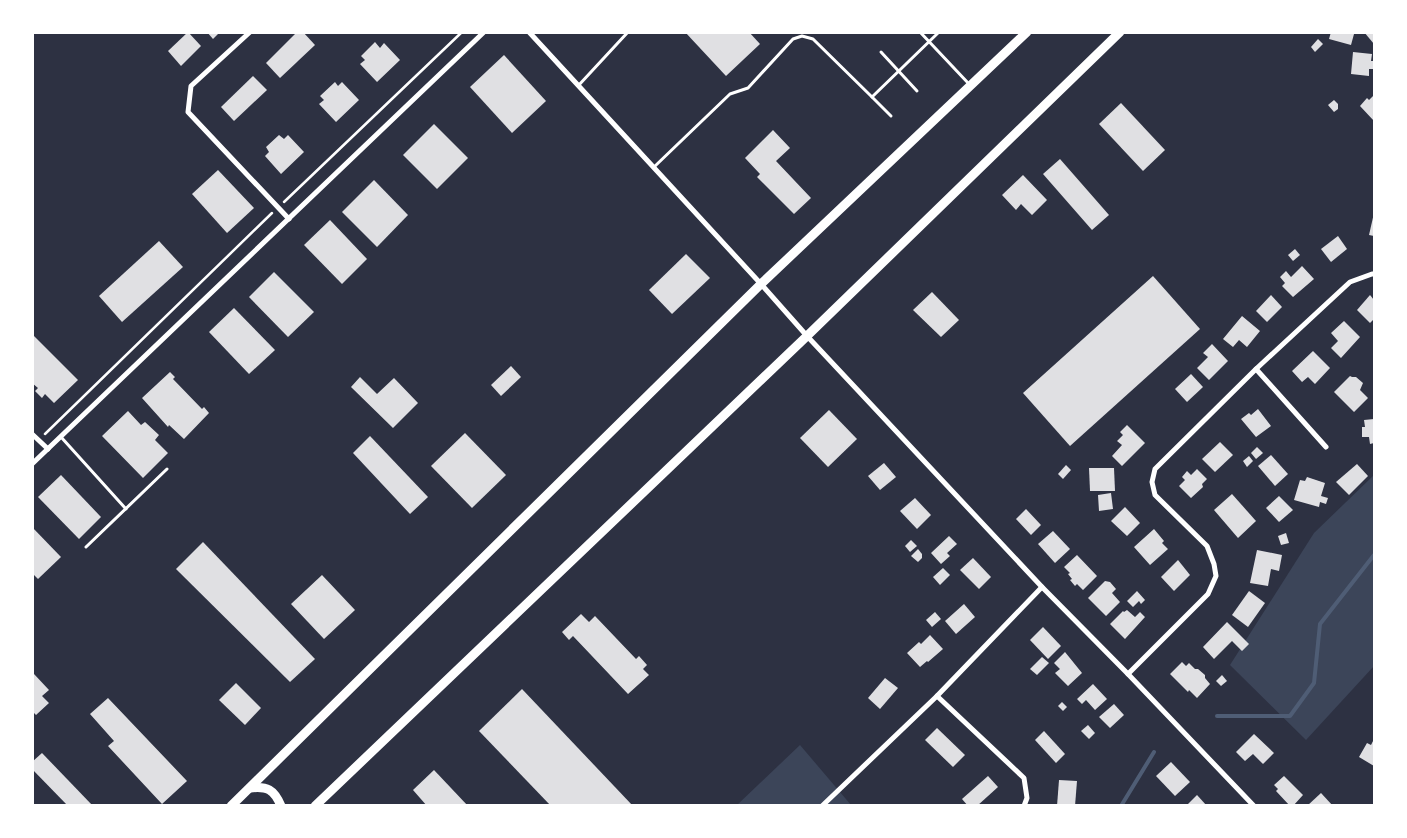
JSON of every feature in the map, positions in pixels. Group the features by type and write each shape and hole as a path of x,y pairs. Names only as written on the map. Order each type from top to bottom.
{"main road":[{"path":"231,806 762,284 1027,32"},
{"path":"316,806 1120,32"},
{"path":"250,788 262,786 274,792 281,806"}],"street":[{"path":"250,32 191,86 188,112 289,219"},
{"path":"32,464 484,32"},
{"path":"529,32 762,284 806,336 1042,587 1254,806"},
{"path":"1128,674 1208,594 1216,576 1214,564 1206,546 1155,495 1152,482 1155,469 1256,369 1350,282 1374,274"},
{"path":"1256,369 1326,447"},
{"path":"32,434 48,449"},
{"path":"822,806 937,696 1042,587"},
{"path":"937,696 1024,778 1027,798 1024,806"}],"lane":[{"path":"578,86 628,32"},
{"path":"920,32 970,85"},
{"path":"872,97 939,32"},
{"path":"654,167 730,94 748,88 793,39 802,36 813,39 891,116"},
{"path":"881,52 917,91"},
{"path":"61,437 126,509"},
{"path":"86,547 167,469"}],"path":[{"path":"39,440 462,32"}],"shaded area":[{"path":"1374,475 1374,666 1306,740 1230,665 1314,533"},
{"path":"800,745 851,805 736,806"}],"building":[{"path":"188,32 201,46 181,66 168,51"},
{"path":"207,32 220,32 213,39"},
{"path":"297,32 303,32 315,45 280,78 266,63"},
{"path":"685,32 749,32 760,44 726,76"},
{"path":"1331,32 1354,34 1351,45 1329,39"},
{"path":"1364,32 1374,32 1374,44"},
{"path":"1318,39 1323,44 1315,52 1311,47"},
{"path":"375,42 380,48 384,43 400,60 377,82 360,64 365,60 361,56"},
{"path":"1353,52 1372,54 1371,61 1374,61 1374,69 1369,69 1369,76 1351,74"},
{"path":"504,55 546,101 512,133 470,87"},
{"path":"253,76 267,90 234,121 221,107"},
{"path":"335,82 338,86 342,82 359,100 336,122 319,104 324,100 320,96"},
{"path":"1374,95 1374,121 1360,106 1367,98 1369,100"},
{"path":"1334,100 1338,104 1338,109 1334,112 1328,105"},
{"path":"1121,103 1165,150 1143,171 1099,124"},
{"path":"434,124 468,158 437,189 403,155"},
{"path":"773,130 790,148 776,161 811,198 794,214 757,177 760,174 745,158"},
{"path":"279,135 284,139 288,135 304,152 281,174 265,156 269,152 266,147"},
{"path":"1060,159 1109,215 1092,230 1043,174"},
{"path":"218,170 254,208 227,233 192,194"},
{"path":"1023,175 1047,200 1032,215 1021,204 1016,210 1002,195"},
{"path":"374,180 408,215 377,247 342,212"},
{"path":"1374,213 1374,236 1369,235"},
{"path":"330,220 367,259 342,284 304,245"},
{"path":"1338,236 1347,249 1331,262 1321,249"},
{"path":"159,241 183,267 122,322 99,296"},
{"path":"1295,249 1300,255 1293,261 1288,255"},
{"path":"686,254 710,278 672,314 649,290"},
{"path":"1302,266 1314,279 1293,297 1282,286 1285,283 1280,277 1286,271 1291,277"},
{"path":"274,272 314,312 288,337 249,297"},
{"path":"1153,276 1200,329 1070,446 1023,393"},
{"path":"932,292 959,320 941,337 913,310"},
{"path":"1271,295 1282,307 1267,322 1256,311"},
{"path":"1370,295 1374,300 1374,319 1370,323 1357,310"},
{"path":"234,308 275,350 249,374 209,332"},
{"path":"1242,316 1260,331 1247,347 1239,340 1233,347 1223,339"},
{"path":"1344,321 1360,337 1341,358 1331,348 1338,341 1331,333"},
{"path":"32,334 78,380 54,403 45,394 42,398 35,391 38,388 32,383"},
{"path":"1212,344 1228,361 1209,380 1197,368 1208,357 1203,353"},
{"path":"1313,351 1330,368 1315,384 1308,377 1302,382 1292,371"},
{"path":"511,366 521,377 501,396 491,385"},
{"path":"170,372 175,377 173,379 202,409 204,407 209,413 184,439 169,425 168,427 142,398"},
{"path":"1191,374 1203,387 1187,402 1175,389"},
{"path":"1350,376 1356,377 1363,383 1360,390 1368,398 1354,412 1334,392"},
{"path":"360,377 377,394 394,378 418,403 393,428 351,387"},
{"path":"1258,409 1271,426 1256,437 1241,419 1249,413 1251,415"},
{"path":"829,410 857,439 828,467 800,438"},
{"path":"128,411 141,425 145,422 159,435 155,440 168,453 143,478 102,436"},
{"path":"1374,419 1374,443 1370,444 1369,437 1362,437 1362,427 1365,427 1364,420"},
{"path":"1127,425 1145,443 1122,466 1112,456 1122,445 1117,441 1123,435 1120,432"},
{"path":"465,433 506,475 472,508 431,466"},
{"path":"370,436 428,497 410,514 353,453"},
{"path":"1220,442 1233,455 1215,472 1202,459"},
{"path":"1257,447 1263,453 1256,459 1251,453"},
{"path":"1271,455 1288,474 1275,486 1258,466"},
{"path":"1249,456 1253,461 1247,467 1243,461"},
{"path":"884,463 896,477 880,490 868,476"},
{"path":"1357,464 1368,476 1349,495 1336,482"},
{"path":"1066,465 1071,470 1063,479 1058,474"},
{"path":"1089,468 1114,468 1115,491 1090,491"},
{"path":"1197,469 1207,479 1202,484 1203,487 1191,498 1179,486 1185,480 1182,477 1187,471 1191,475"},
{"path":"61,475 101,517 79,539 38,497"},
{"path":"1307,477 1325,483 1321,496 1328,498 1326,504 1320,502 1319,507 1294,500 1300,480 1305,481"},
{"path":"1111,493 1113,509 1099,511 1098,495"},
{"path":"1232,494 1256,521 1238,538 1214,510"},
{"path":"1279,496 1293,510 1279,522 1266,508"},
{"path":"915,498 931,515 917,529 900,511"},
{"path":"1125,507 1140,523 1127,536 1111,521"},
{"path":"1026,509 1041,525 1031,535 1016,519"},
{"path":"32,527 61,557 38,579 32,573"},
{"path":"1154,529 1168,549 1150,565 1134,547"},
{"path":"1053,531 1070,549 1055,563 1038,544"},
{"path":"1286,533 1289,543 1281,545 1278,536"},
{"path":"949,536 957,544 947,553 950,556 941,564 931,553"},
{"path":"911,540 917,546 910,552 905,546"},
{"path":"203,542 315,659 290,682 176,569"},
{"path":"918,549 922,554 922,558 918,562 911,556"},
{"path":"1257,550 1282,555 1279,571 1271,569 1268,586 1250,583"},
{"path":"1077,555 1097,576 1083,590 1077,584 1075,586 1070,580 1072,579 1068,574 1070,573 1064,567"},
{"path":"973,558 991,577 979,589 960,570"},
{"path":"1178,560 1190,575 1174,591 1161,577"},
{"path":"943,568 950,575 940,585 933,577"},
{"path":"322,575 355,610 324,639 291,604"},
{"path":"1105,581 1110,582 1116,589 1112,593 1120,602 1106,616 1088,598"},
{"path":"1137,591 1145,600 1141,604 1139,601 1133,607 1127,601"},
{"path":"1249,591 1265,603 1248,627 1232,615"},
{"path":"964,604 975,617 956,634 945,621"},
{"path":"1127,610 1135,617 1140,612 1145,617 1125,639 1110,624 1123,611"},
{"path":"935,612 941,619 932,627 926,620"},
{"path":"581,614 589,622 595,616 636,659 639,656 647,665 643,669 649,675 628,694 573,636 569,640 562,632"},
{"path":"1227,622 1249,644 1242,651 1232,641 1214,659 1203,647"},
{"path":"1043,627 1061,646 1048,659 1030,640"},
{"path":"930,635 943,649 920,667 907,653 919,642 921,644"},
{"path":"1065,652 1082,673 1068,686 1055,673 1060,669 1054,663"},
{"path":"1042,657 1049,663 1037,675 1030,669"},
{"path":"1182,662 1186,666 1189,663 1195,669 1198,669 1205,675 1210,684 1197,698 1170,674"},
{"path":"34,674 49,690 42,696 49,703 36,715 32,711 32,676"},
{"path":"1222,675 1227,681 1221,686 1216,681"},
{"path":"885,678 898,688 880,709 868,698"},
{"path":"236,683 261,708 245,725 219,700"},
{"path":"1093,684 1107,699 1095,710 1086,700 1082,704 1077,699"},
{"path":"522,689 633,806 551,806 479,731"},
{"path":"108,698 187,781 162,804 108,746 114,741 90,714"},
{"path":"1062,702 1067,707 1063,711 1058,706"},
{"path":"1114,704 1124,715 1110,728 1099,717"},
{"path":"1088,725 1095,733 1089,739 1081,731"},
{"path":"937,728 965,755 953,767 925,740"},
{"path":"1044,731 1065,754 1056,763 1035,740"},
{"path":"1254,734 1274,753 1263,764 1253,754 1245,761 1236,752"},
{"path":"1374,739 1374,766 1359,757 1367,743 1371,745"},
{"path":"42,753 93,806 68,806 32,769 32,762"},
{"path":"1171,762 1190,782 1175,796 1156,776"},
{"path":"434,770 468,806 427,806 413,790"},
{"path":"988,776 998,787 977,806 968,806 962,799"},
{"path":"1284,776 1303,795 1293,806 1290,806 1276,791 1278,789 1274,785"},
{"path":"1059,780 1077,781 1075,806 1057,806"},
{"path":"1321,793 1333,806 1307,806"},
{"path":"1197,795 1207,806 1186,806"}],"waterway":[{"path":"1217,716 1290,716 1314,683 1320,624 1374,555"},
{"path":"1121,806 1154,752"}]}
